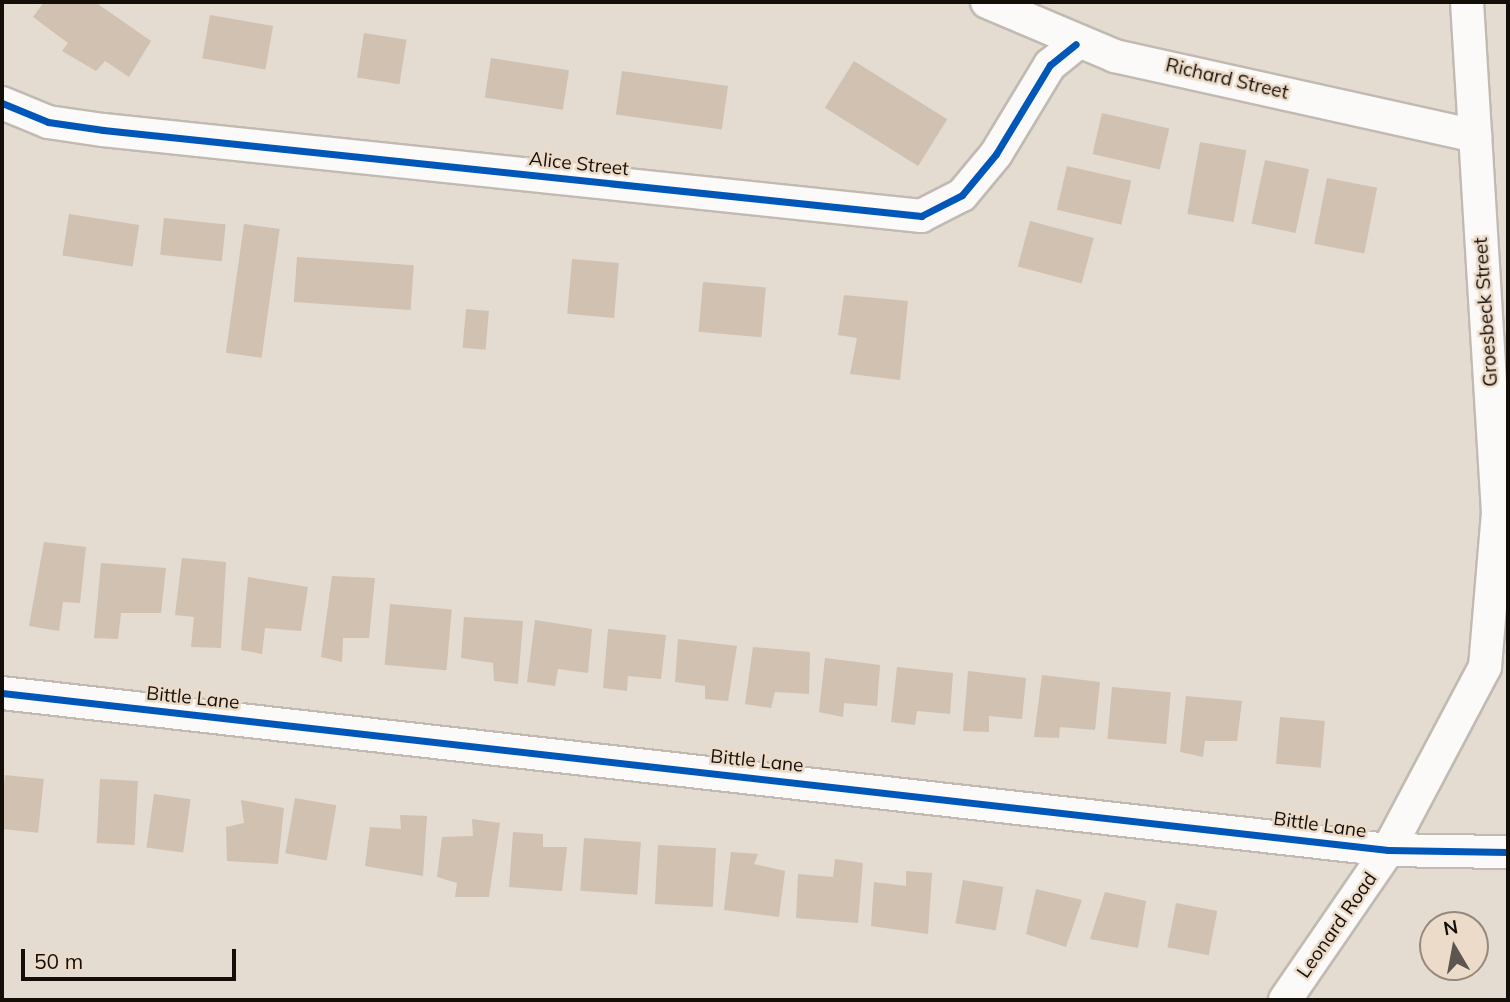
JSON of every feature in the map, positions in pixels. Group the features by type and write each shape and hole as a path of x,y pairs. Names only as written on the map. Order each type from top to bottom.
{"street":[{"name":"Richard Street","path":"987,2 1076,44 1475,136"},
{"name":"Groesbeck Street","path":"1388,850 1485,667 1498,513 1467,2"},
{"name":"Alice Street","path":"2,103 48,122 103,130 921,216 961,195 996,154 1050,65 1076,44"},
{"name":"Bittle Lane","path":"2,693 1388,850 1508,852"},
{"name":"Leonard Road","path":"1285,1000 1388,850"}],"building":[{"path":"44,2 95,2 151,41 129,77 105,61 96,71 62,51 68,43 33,17"},
{"path":"210,15 273,26 265,69 202,58"},
{"path":"364,33 406,40 399,84 357,77"},
{"path":"491,58 569,70 563,110 485,98"},
{"path":"854,61 947,119 918,166 825,108"},
{"path":"622,71 728,86 722,129 616,115"},
{"path":"1102,113 1169,129 1160,169 1093,154"},
{"path":"1200,142 1246,150 1234,222 1187,214"},
{"path":"1265,160 1309,169 1296,233 1251,224"},
{"path":"1067,166 1131,181 1121,225 1057,210"},
{"path":"1327,178 1377,188 1364,254 1314,244"},
{"path":"69,214 139,225 133,267 62,255"},
{"path":"164,218 226,224 222,261 160,255"},
{"path":"1030,221 1094,238 1082,283 1018,266"},
{"path":"244,224 280,229 262,358 226,353"},
{"path":"297,257 414,265 411,310 294,302"},
{"path":"572,259 619,263 614,318 567,314"},
{"path":"703,282 766,287 761,337 699,332"},
{"path":"844,295 908,301 900,380 850,374 857,338 838,335"},
{"path":"466,309 489,311 486,350 463,348"},
{"path":"44,542 86,547 80,603 63,602 59,631 29,626"},
{"path":"182,558 226,562 221,648 191,647 194,617 175,615"},
{"path":"101,563 166,568 161,613 121,613 118,639 94,638"},
{"path":"332,576 375,578 369,638 343,638 342,662 321,657"},
{"path":"248,577 308,587 301,631 265,628 262,654 241,650"},
{"path":"390,604 452,609 446,670 385,665"},
{"path":"464,617 523,621 518,684 494,681 493,663 461,658"},
{"path":"535,620 592,629 588,673 558,669 555,686 527,682"},
{"path":"608,629 666,635 661,679 628,676 627,691 603,688"},
{"path":"678,639 737,646 728,701 705,699 705,686 675,682"},
{"path":"753,647 810,652 809,694 775,692 771,708 745,704"},
{"path":"825,658 880,665 877,706 844,703 843,717 819,712"},
{"path":"897,667 953,673 950,714 917,711 915,725 891,722"},
{"path":"968,671 1026,678 1022,719 989,716 989,732 963,731"},
{"path":"1042,675 1100,682 1095,730 1060,727 1059,738 1034,737"},
{"path":"1112,687 1171,692 1166,744 1107,739"},
{"path":"1186,696 1242,701 1237,741 1205,741 1203,757 1180,752"},
{"path":"1280,717 1325,721 1321,768 1276,764"},
{"path":"5,775 44,779 38,833 2,829"},
{"path":"100,779 138,781 135,845 97,843"},
{"path":"154,794 191,799 183,853 146,847"},
{"path":"295,798 336,805 327,860 285,853"},
{"path":"241,800 284,808 278,864 227,861 226,827 244,823"},
{"path":"400,815 427,816 423,876 365,866 370,827 401,829"},
{"path":"472,819 500,823 489,897 455,897 457,883 437,877 442,837 473,836"},
{"path":"513,832 543,834 543,847 567,847 562,891 509,887"},
{"path":"584,838 641,842 637,895 580,891"},
{"path":"658,845 716,848 713,907 655,904"},
{"path":"731,852 758,854 754,864 785,871 779,917 724,910"},
{"path":"835,859 863,863 858,923 796,918 798,874 833,877"},
{"path":"906,871 932,873 928,934 871,926 874,882 906,886"},
{"path":"963,880 1003,887 996,930 955,923"},
{"path":"1036,889 1082,900 1066,947 1026,934"},
{"path":"1105,892 1146,901 1138,948 1090,939"},
{"path":"1176,903 1217,911 1209,955 1167,947"}],"cycle path":[{"path":"2,103 48,122 103,130 921,216 962,195 996,154 1050,65 1076,44"},
{"path":"2,693 1388,850 1508,852"}]}
